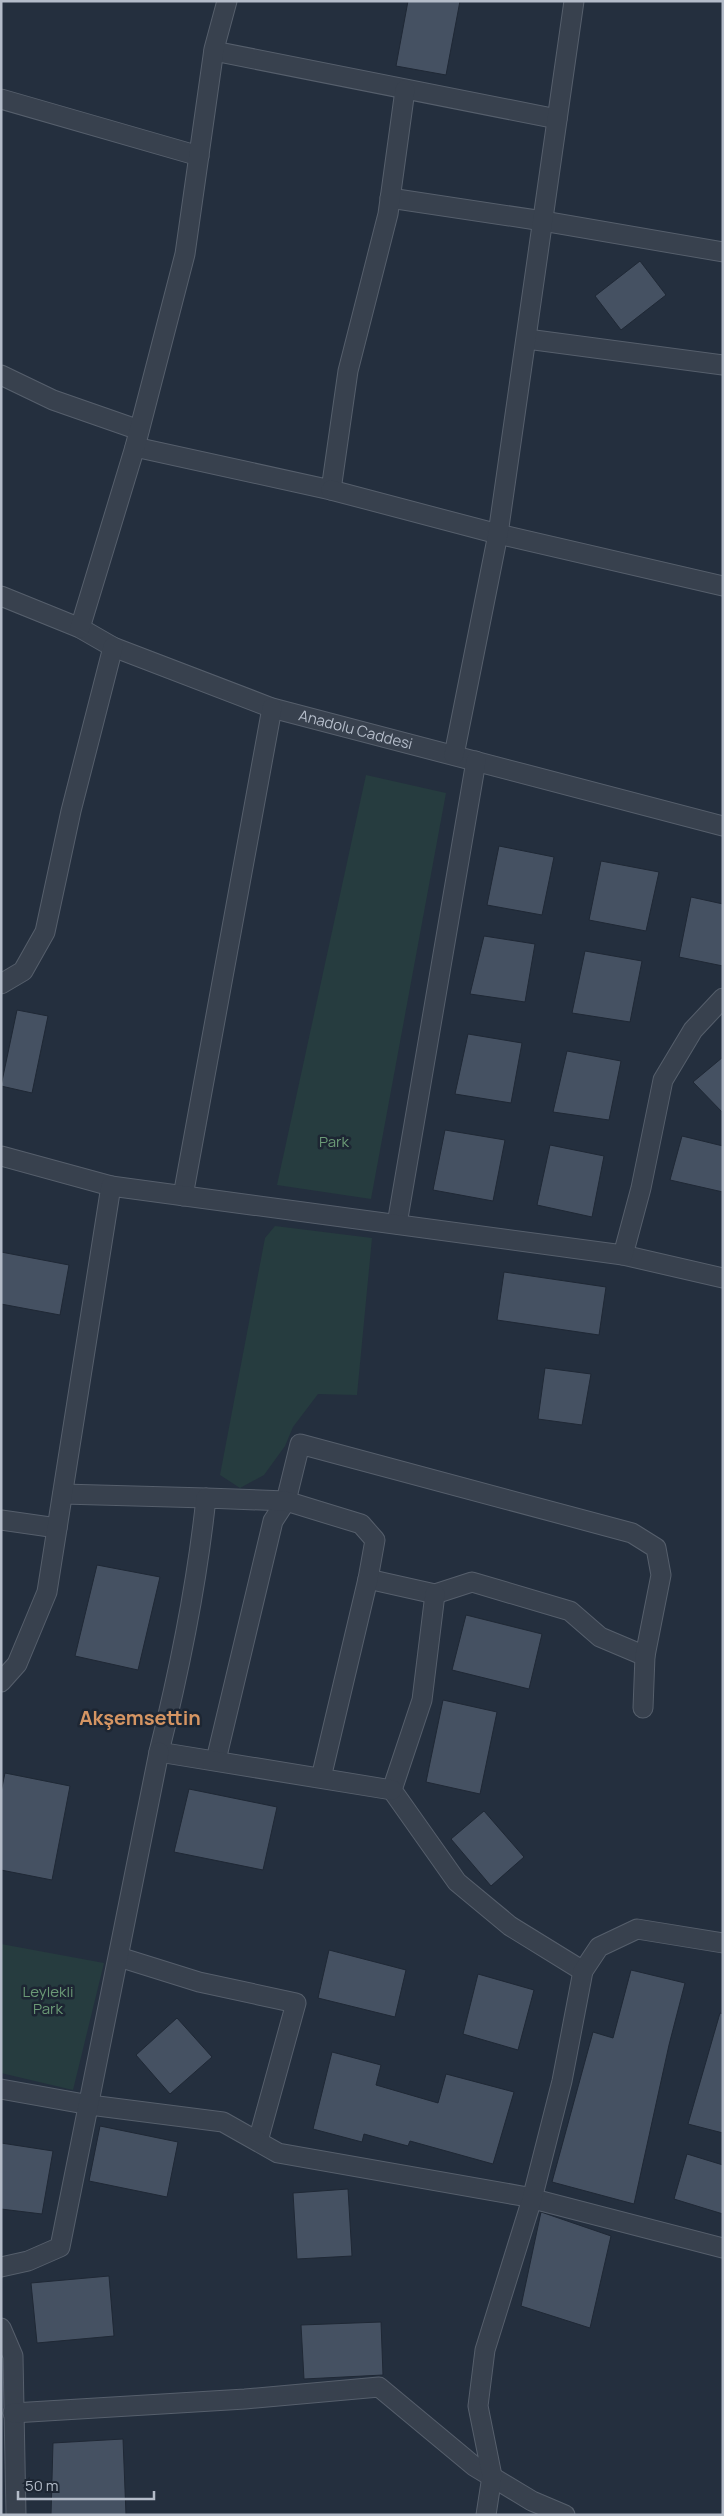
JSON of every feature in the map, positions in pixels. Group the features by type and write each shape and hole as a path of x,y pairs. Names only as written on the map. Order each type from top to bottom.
{"street":[{"path":"80,628 137,438 185,254 214,51 227,1"},
{"path":"454,755 498,534 574,1"},
{"path":"214,51 557,119"},
{"path":"331,490 348,371 390,198 405,90"},
{"path":"1,99 199,156"},
{"path":"390,198 544,221 723,252"},
{"path":"527,339 723,365"},
{"path":"1,375 137,438 498,534 723,586"},
{"name":"Anadolu Caddesi","path":"1,596 80,628 113,647 272,708 721,827"},
{"path":"1,984 22,971 45,932 71,811 113,647"},
{"path":"183,1196 272,708"},
{"path":"397,1224 476,761"},
{"path":"623,1255 641,1188 663,1080 693,1030 723,998"},
{"path":"2,1153 111,1186 623,1255 723,1278"},
{"path":"1,1682 17,1664 47,1592 111,1186"},
{"path":"216,1760 273,1521 286,1501 300,1444 632,1533 656,1548 661,1575 645,1656 643,1708"},
{"path":"63,1494 286,1501 361,1524 374,1540 368,1579 321,1778"},
{"path":"1,2267 28,2261 60,2247 90,2105 158,1752 179,1673 201,1544 206,1498"},
{"path":"1,1520 57,1528"},
{"path":"368,1579 435,1594 472,1582 570,1611 600,1637 645,1656"},
{"path":"392,1790 422,1700 435,1594"},
{"path":"158,1752 392,1790 457,1882 510,1926 584,1971"},
{"path":"486,2515 492,2476 478,2406 484,2350 532,2199 562,2081 584,1971 599,1947 637,1929 723,1942"},
{"path":"119,1957 199,1982 296,2004 258,2141"},
{"path":"1,2089 90,2105 223,2122 278,2153 532,2199 723,2248"},
{"path":"1,2328 13,2356 16,2515"},
{"path":"13,2413 245,2399 379,2387 474,2466 532,2501 565,2515"}],"green space":[{"name":"Park","path":"366,775 446,793 371,1199 277,1185"},
{"path":"275,1226 372,1238 357,1395 318,1394 293,1427 285,1446 264,1475 240,1488 220,1475 265,1238"},
{"name":"Leylekli Park","path":"1,1944 104,1963 73,2090 1,2073"}],"building":[{"path":"408,1 460,1 446,75 396,66"},
{"path":"640,261 666,295 621,330 595,296"},
{"path":"499,846 554,857 542,915 487,905"},
{"path":"601,861 659,872 646,931 589,920"},
{"path":"691,897 723,904 723,966 679,957"},
{"path":"484,936 535,944 525,1002 470,994"},
{"path":"585,951 642,961 630,1022 572,1013"},
{"path":"17,1010 48,1016 32,1093 1,1086"},
{"path":"468,1034 522,1043 511,1103 455,1094"},
{"path":"567,1051 621,1061 609,1120 553,1112"},
{"path":"723,1057 723,1113 693,1082"},
{"path":"445,1130 505,1140 493,1201 433,1190"},
{"path":"682,1136 723,1146 723,1192 670,1180"},
{"path":"550,1145 604,1156 592,1217 537,1205"},
{"path":"1,1252 69,1265 60,1315 1,1304"},
{"path":"504,1272 606,1287 599,1335 497,1320"},
{"path":"545,1368 591,1374 582,1425 538,1419"},
{"path":"97,1565 160,1577 138,1670 75,1656"},
{"path":"466,1615 542,1634 529,1689 452,1670"},
{"path":"443,1700 497,1712 480,1794 426,1782"},
{"path":"5,1773 70,1786 52,1880 1,1870 1,1792"},
{"path":"189,1789 277,1807 263,1870 174,1852"},
{"path":"484,1811 524,1857 491,1886 451,1839"},
{"path":"329,1950 406,1970 395,2017 318,1998"},
{"path":"631,1970 685,1983 669,2045 634,2204 552,2182 593,2032 613,2038"},
{"path":"478,1974 534,1990 518,2050 463,2034"},
{"path":"720,2013 723,2014 723,2133 688,2124"},
{"path":"177,2018 212,2057 170,2094 136,2055"},
{"path":"332,2052 381,2065 376,2085 438,2103 446,2074 514,2092 493,2164 410,2141 408,2146 364,2134 362,2142 313,2129"},
{"path":"100,2126 178,2142 167,2197 89,2181"},
{"path":"1,2143 53,2151 42,2214 1,2209"},
{"path":"687,2154 723,2165 723,2214 674,2199"},
{"path":"348,2189 352,2256 297,2259 293,2193"},
{"path":"541,2212 611,2236 590,2328 521,2306"},
{"path":"109,2276 114,2336 37,2343 31,2283"},
{"path":"381,2322 383,2375 304,2379 301,2325"},
{"path":"123,2439 126,2515 51,2515 53,2443"}],"district":[{"name":"Akşemsettin","path":"140,1718"}]}
